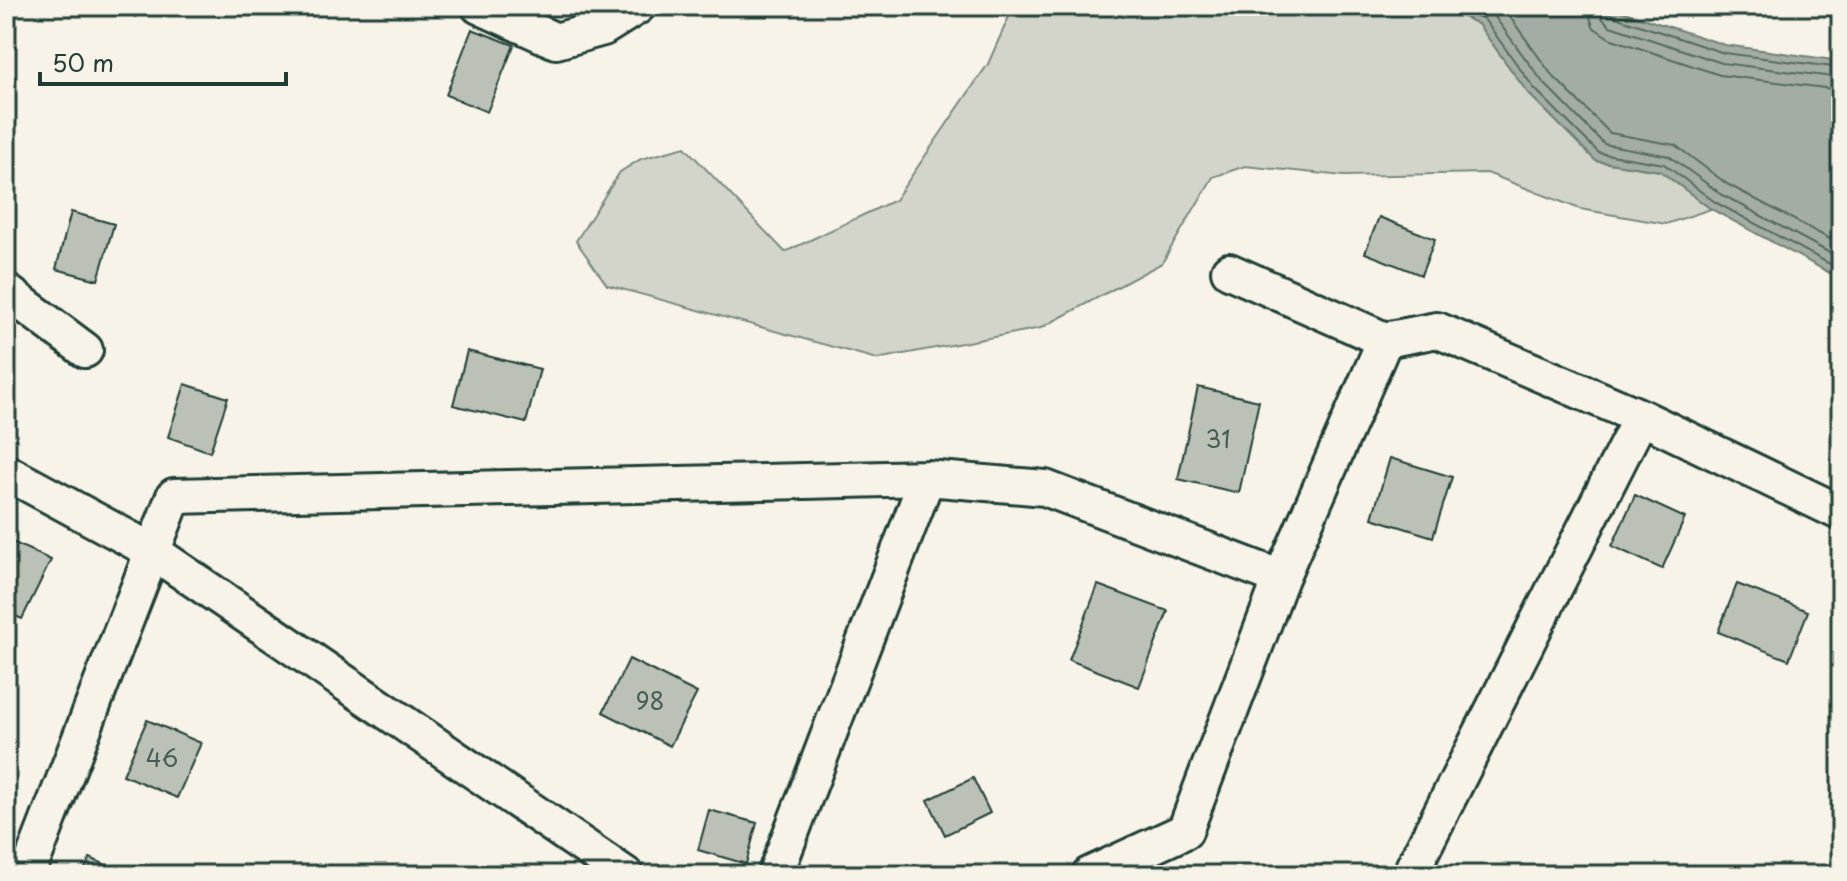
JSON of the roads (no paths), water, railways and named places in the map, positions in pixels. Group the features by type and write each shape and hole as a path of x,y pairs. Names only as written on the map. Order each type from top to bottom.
{"street":[{"path":"479,6 556,41 603,28 638,6"},
{"path":"1229,271 1385,340 1437,330 1641,417 1841,513"},
{"path":"6,291 85,350"},
{"path":"1089,875 1185,831 1281,578 1385,340"},
{"path":"1412,870 1641,417"},
{"path":"6,472 152,551 626,875"},
{"path":"27,875 174,496 927,478 1045,488 1281,578"},
{"path":"775,875 927,478"}],"water":[{"path":"1459,6 1606,6 1725,45 1841,61 1841,279 1711,209 1660,171 1596,161 1528,93 1478,24 1462,16"}]}
